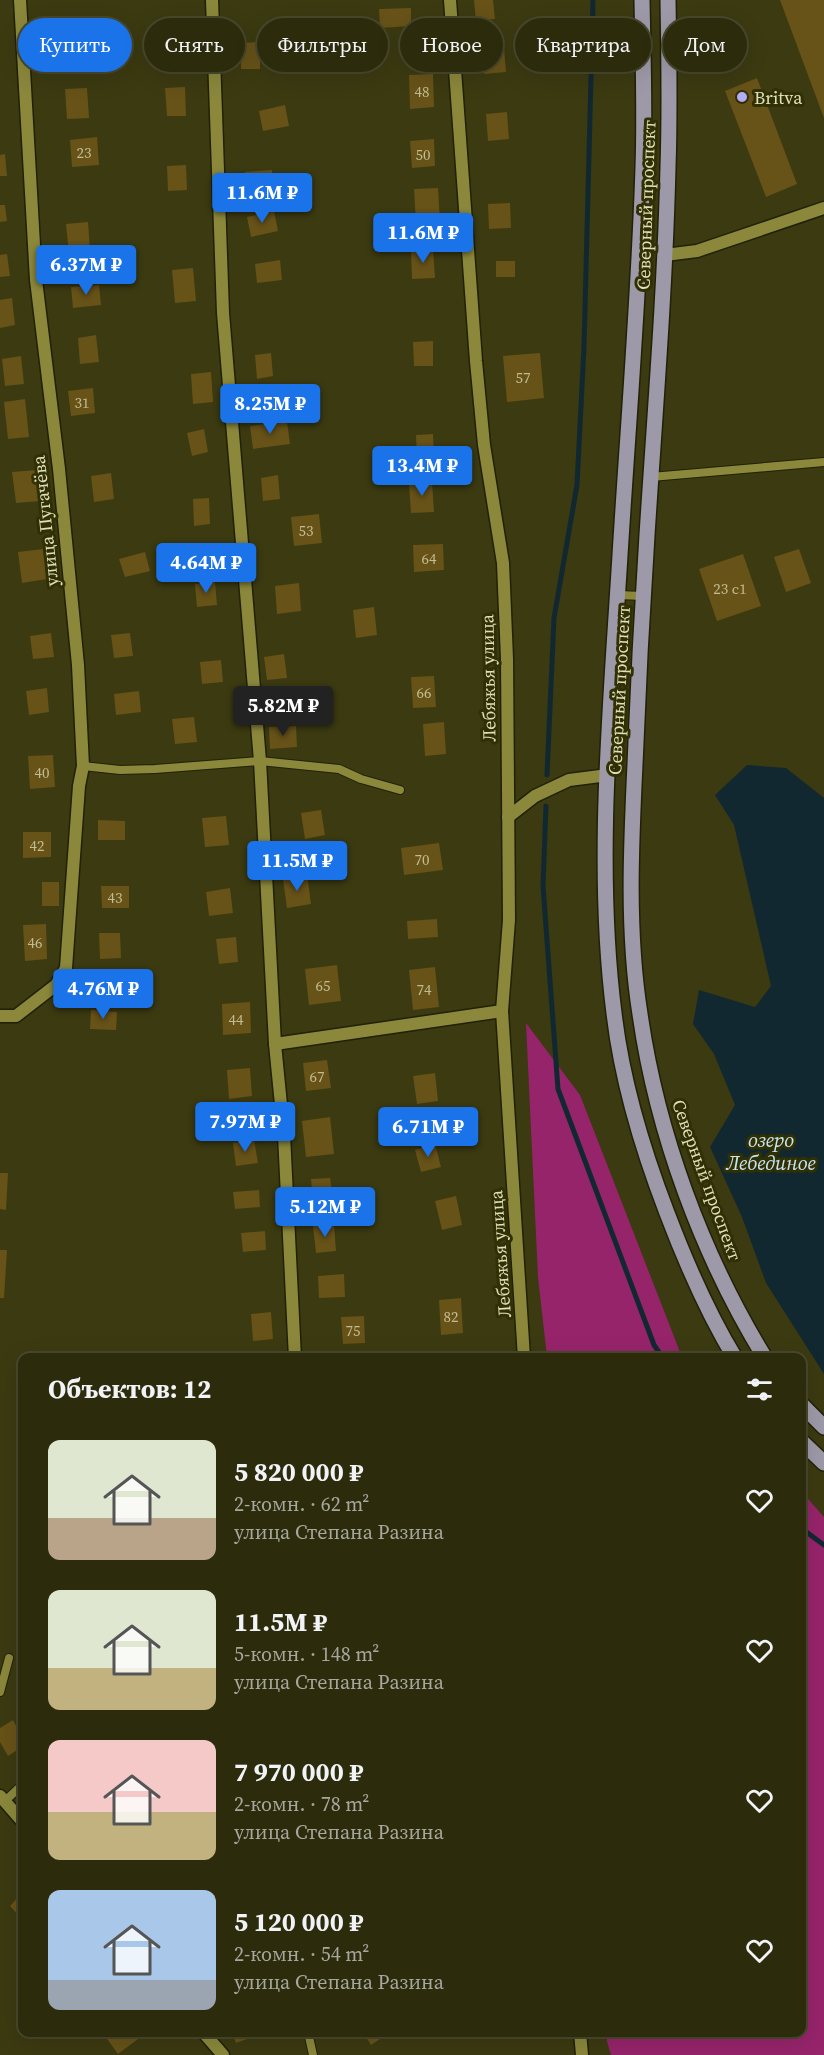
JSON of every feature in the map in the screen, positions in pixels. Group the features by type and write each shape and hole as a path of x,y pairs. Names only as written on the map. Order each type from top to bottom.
{"main road":[{"name":"Северный проспект","path":"642,0 642,175 608,775 606,851 609,961 614,1014 623,1069 650,1168 693,1278 732,1353"},
{"name":"Северный проспект","path":"668,0 669,165 631,840 634,959 639,1011 659,1112 674,1160 717,1268 743,1322 762,1353"},
{"path":"806,1409 824,1427"},
{"path":"806,1446 824,1463"}],"street":[{"name":"улица Пугачёва","path":"0,1016 16,1016 56,986 66,968 79,786 83,766 75,642 59,469 36,280 20,0"},
{"path":"212,0 223,313 260,761 275,1044 284,1136 295,1353"},
{"name":"Лебяжья улица","path":"450,0 476,361 484,445 503,563 507,659 509,920 502,1011 524,1353"},
{"path":"665,255 697,251 824,208"},
{"path":"508,817 535,796 569,780 608,775"},
{"path":"275,1044 502,1011"},
{"path":"2,1799 18,1817"},
{"path":"207,2037 222,2055"},
{"path":"580,2037 582,2055"}],"lane":[{"path":"651,477 824,462"},
{"path":"618,595 643,596"},
{"path":"83,766 120,770 260,761 339,769 361,779 400,790"},
{"path":"0,1692 9,1658"},
{"path":"2,1799 18,1788"},
{"path":"309,2037 313,2055"}],"shaded area":[{"path":"526,1023 580,1095 681,1353 547,1353 538,1277"},
{"path":"806,1497 824,1517 824,2055 611,2055 607,2037 806,2037"}],"water":[{"name":"озеро Лебединое","path":"747,765 786,768 824,798 824,1374 766,1283 742,1217 710,1147 735,1105 714,1054 693,1024 699,990 755,1007 771,986 734,825 715,795"}],"building":[{"path":"474,0 493,0 495,18 476,18"},
{"path":"780,0 824,0 824,118"},
{"path":"411,8 411,18 400,18 400,27 388,27 388,18 379,18 379,9"},
{"path":"257,42 257,69 245,69 245,43"},
{"path":"503,48 506,72 484,74 484,72 503,72"},
{"path":"433,74 434,107 410,109 409,75"},
{"path":"757,78 797,184 766,197 725,91"},
{"path":"185,87 186,116 167,116 165,88"},
{"path":"87,88 89,118 67,119 65,89"},
{"path":"285,105 289,126 263,131 259,111"},
{"path":"507,112 509,139 488,141 486,114"},
{"path":"97,137 99,165 72,167 70,140"},
{"path":"434,139 435,166 412,168 410,141"},
{"path":"5,154 7,176 0,176 0,155"},
{"path":"186,165 187,190 168,191 167,166"},
{"path":"272,170 273,193 247,195 245,172"},
{"path":"438,188 440,222 416,224 414,189"},
{"path":"510,203 511,228 489,229 488,204"},
{"path":"0,205 5,205 7,221 0,222"},
{"path":"274,211 278,231 251,237 247,217"},
{"path":"88,222 90,251 69,254 66,224"},
{"path":"433,249 435,278 412,279 411,251"},
{"path":"7,254 10,276 0,277 0,255"},
{"path":"280,260 282,280 257,283 255,264"},
{"path":"496,261 515,261 515,277 496,277"},
{"path":"193,268 196,301 175,303 172,270"},
{"path":"99,285 101,305 73,308 71,287"},
{"path":"12,298 15,325 0,328 0,300"},
{"path":"96,335 99,362 80,364 78,338"},
{"path":"433,341 433,366 414,366 413,342"},
{"path":"271,353 273,376 257,379 255,355"},
{"path":"540,353 544,398 507,402 503,356"},
{"path":"21,356 24,384 5,386 2,359"},
{"path":"211,372 213,402 193,404 191,374"},
{"path":"93,388 95,413 71,416 68,391"},
{"path":"25,399 29,437 8,439 4,402"},
{"path":"287,421 290,444 253,449 250,426"},
{"path":"204,429 208,452 192,456 187,433"},
{"path":"433,434 434,457 417,458 416,435"},
{"path":"37,470 40,501 16,503 12,472"},
{"path":"111,473 114,499 94,502 91,476"},
{"path":"278,475 280,499 263,501 261,478"},
{"path":"432,482 434,512 411,513 409,483"},
{"path":"209,498 210,524 194,526 193,499"},
{"path":"319,514 322,543 294,546 291,517"},
{"path":"443,544 444,570 414,572 413,545"},
{"path":"43,549 47,579 22,583 18,552"},
{"path":"799,549 811,583 786,592 774,557"},
{"path":"145,552 150,571 125,577 119,559"},
{"path":"743,554 761,606 717,621 699,569"},
{"path":"215,582 217,605 197,607 195,584"},
{"path":"299,583 301,611 277,614 275,586"},
{"path":"374,607 377,635 356,638 353,610"},
{"path":"51,633 54,657 33,659 30,636"},
{"path":"130,633 133,656 114,658 111,635"},
{"path":"284,654 287,678 267,680 264,657"},
{"path":"221,660 223,682 202,684 200,662"},
{"path":"434,676 436,707 413,708 411,677"},
{"path":"47,688 49,712 29,715 26,691"},
{"path":"139,691 141,712 116,715 114,694"},
{"path":"194,717 197,742 175,744 172,719"},
{"path":"444,722 446,754 425,756 423,724"},
{"path":"296,726 297,747 270,749 269,727"},
{"path":"53,755 55,787 30,789 28,756"},
{"path":"321,810 325,835 305,839 301,813"},
{"path":"226,816 229,845 205,847 202,818"},
{"path":"98,820 125,821 125,840 98,840"},
{"path":"23,832 51,832 51,857 23,858"},
{"path":"439,843 443,870 404,875 401,848"},
{"path":"307,875 311,904 287,908 283,879"},
{"path":"42,882 59,882 59,906 42,906"},
{"path":"101,886 129,886 129,908 102,908"},
{"path":"230,888 233,913 209,916 206,892"},
{"path":"437,919 438,937 408,939 407,921"},
{"path":"46,924 47,959 25,961 23,925"},
{"path":"99,933 120,933 121,958 100,959"},
{"path":"236,937 238,962 219,964 216,939"},
{"path":"337,965 341,1001 309,1005 305,969"},
{"path":"435,967 439,1007 413,1010 409,970"},
{"path":"250,1002 251,1033 223,1035 222,1004"},
{"path":"91,1010 117,1012 116,1030 90,1029"},
{"path":"327,1060 331,1088 306,1091 303,1063"},
{"path":"250,1068 252,1096 229,1099 227,1070"},
{"path":"435,1073 438,1101 417,1104 413,1076"},
{"path":"330,1117 334,1154 306,1157 302,1121"},
{"path":"254,1140 258,1163 236,1166 233,1143"},
{"path":"435,1144 441,1167 421,1172 415,1150"},
{"path":"0,1173 8,1173 6,1210 0,1209"},
{"path":"330,1178 333,1199 313,1201 311,1179"},
{"path":"259,1190 260,1207 235,1209 233,1192"},
{"path":"456,1196 462,1225 442,1230 435,1201"},
{"path":"334,1224 336,1251 316,1253 313,1226"},
{"path":"265,1231 266,1250 243,1252 241,1233"},
{"path":"0,1250 7,1250 4,1298 0,1298"},
{"path":"344,1274 345,1297 319,1298 318,1276"},
{"path":"461,1298 463,1333 441,1335 439,1300"},
{"path":"271,1312 273,1339 253,1341 251,1314"},
{"path":"364,1316 365,1343 343,1344 341,1317"},
{"path":"13,1720 18,1729 18,1750 8,1756 0,1742 0,1728"},
{"path":"18,1897 18,1915 10,1906"},
{"path":"106,2037 141,2037 118,2054"},
{"path":"234,2037 252,2037 236,2043"},
{"path":"366,2037 383,2037 371,2045"}],"waterway":[{"path":"547,775 554,618 577,485 584,347 593,0"},
{"path":"546,806 543,886 558,1089 654,1345 660,1353"},
{"path":"806,1532 824,1545"}],"place":[{"name":"Britva","path":"742,97"}]}
